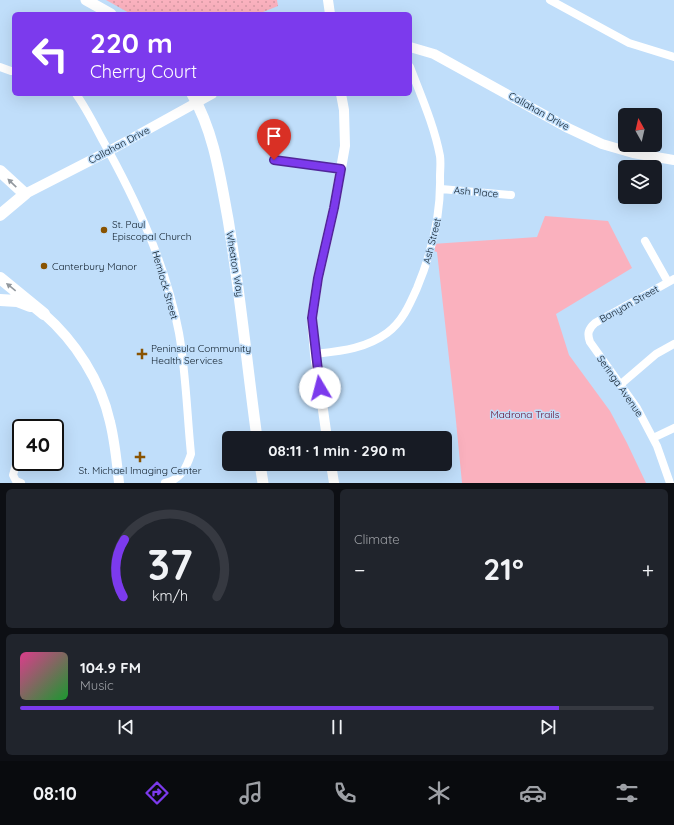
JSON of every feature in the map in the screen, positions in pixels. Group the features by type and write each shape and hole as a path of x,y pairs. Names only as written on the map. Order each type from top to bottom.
{"main road":[{"path":"86,0 107,12"},
{"name":"Wheaton Way","path":"195,99 215,151 227,214 236,270 256,431"},
{"path":"0,171 25,194"},
{"path":"0,208 25,194"},
{"path":"0,215 25,194"},
{"path":"0,278 44,314"},
{"path":"0,300 10,300 27,304 44,314"},
{"path":"261,471 263,483"}],"street":[{"path":"328,0 330,12"},
{"path":"550,0 629,43 674,56"},
{"name":"Callahan Drive","path":"412,48 434,54 568,128 603,144 633,153 674,160"},
{"path":"0,67 12,71"},
{"name":"Ash Street","path":"315,354 349,350 378,339 388,332 404,315 429,258 439,218 441,189 440,157 430,118 412,72"},
{"name":"Hemlock Street","path":"77,96 109,151 133,197 152,241 159,259 171,301 180,340 191,454 186,469 172,481 165,483"},
{"name":"Callahan Drive","path":"25,194 109,151 195,99 205,96"},
{"path":"326,431 315,354 312,318 345,146 344,110 341,96"},
{"path":"274,160 341,169"},
{"name":"Ash Place","path":"441,189 511,195"},
{"path":"645,240 671,281"},
{"name":"Banyan Street","path":"588,334 591,326 595,323 671,281"},
{"path":"44,314 60,329 80,355 98,388 110,423 119,483"},
{"name":"Seringa Avenue","path":"588,334 590,342 637,408 653,438 664,463 670,483"},
{"path":"621,384 656,354 674,344"},
{"path":"653,438 674,428"},
{"path":"13,471 16,481 21,483"},
{"path":"332,471 334,483"}],"green space":[{"path":"106,0 277,0 278,6 263,12 127,12"},
{"name":"Madrona Trails","path":"545,216 608,221 632,268 556,314 569,355 610,411 646,483 462,483 437,252 431,250 432,244 537,237"}],"place":[{"name":"St. Paul Episcopal Church","path":"104,230"},
{"name":"Canterbury Manor","path":"44,266"},
{"name":"Peninsula Community Health Services","path":"142,354"},
{"name":"St. Michael Imaging Center","path":"140,457"}],"route":[{"path":"274,160 341,169 313,307 312,318 315,354 320,388"}]}
